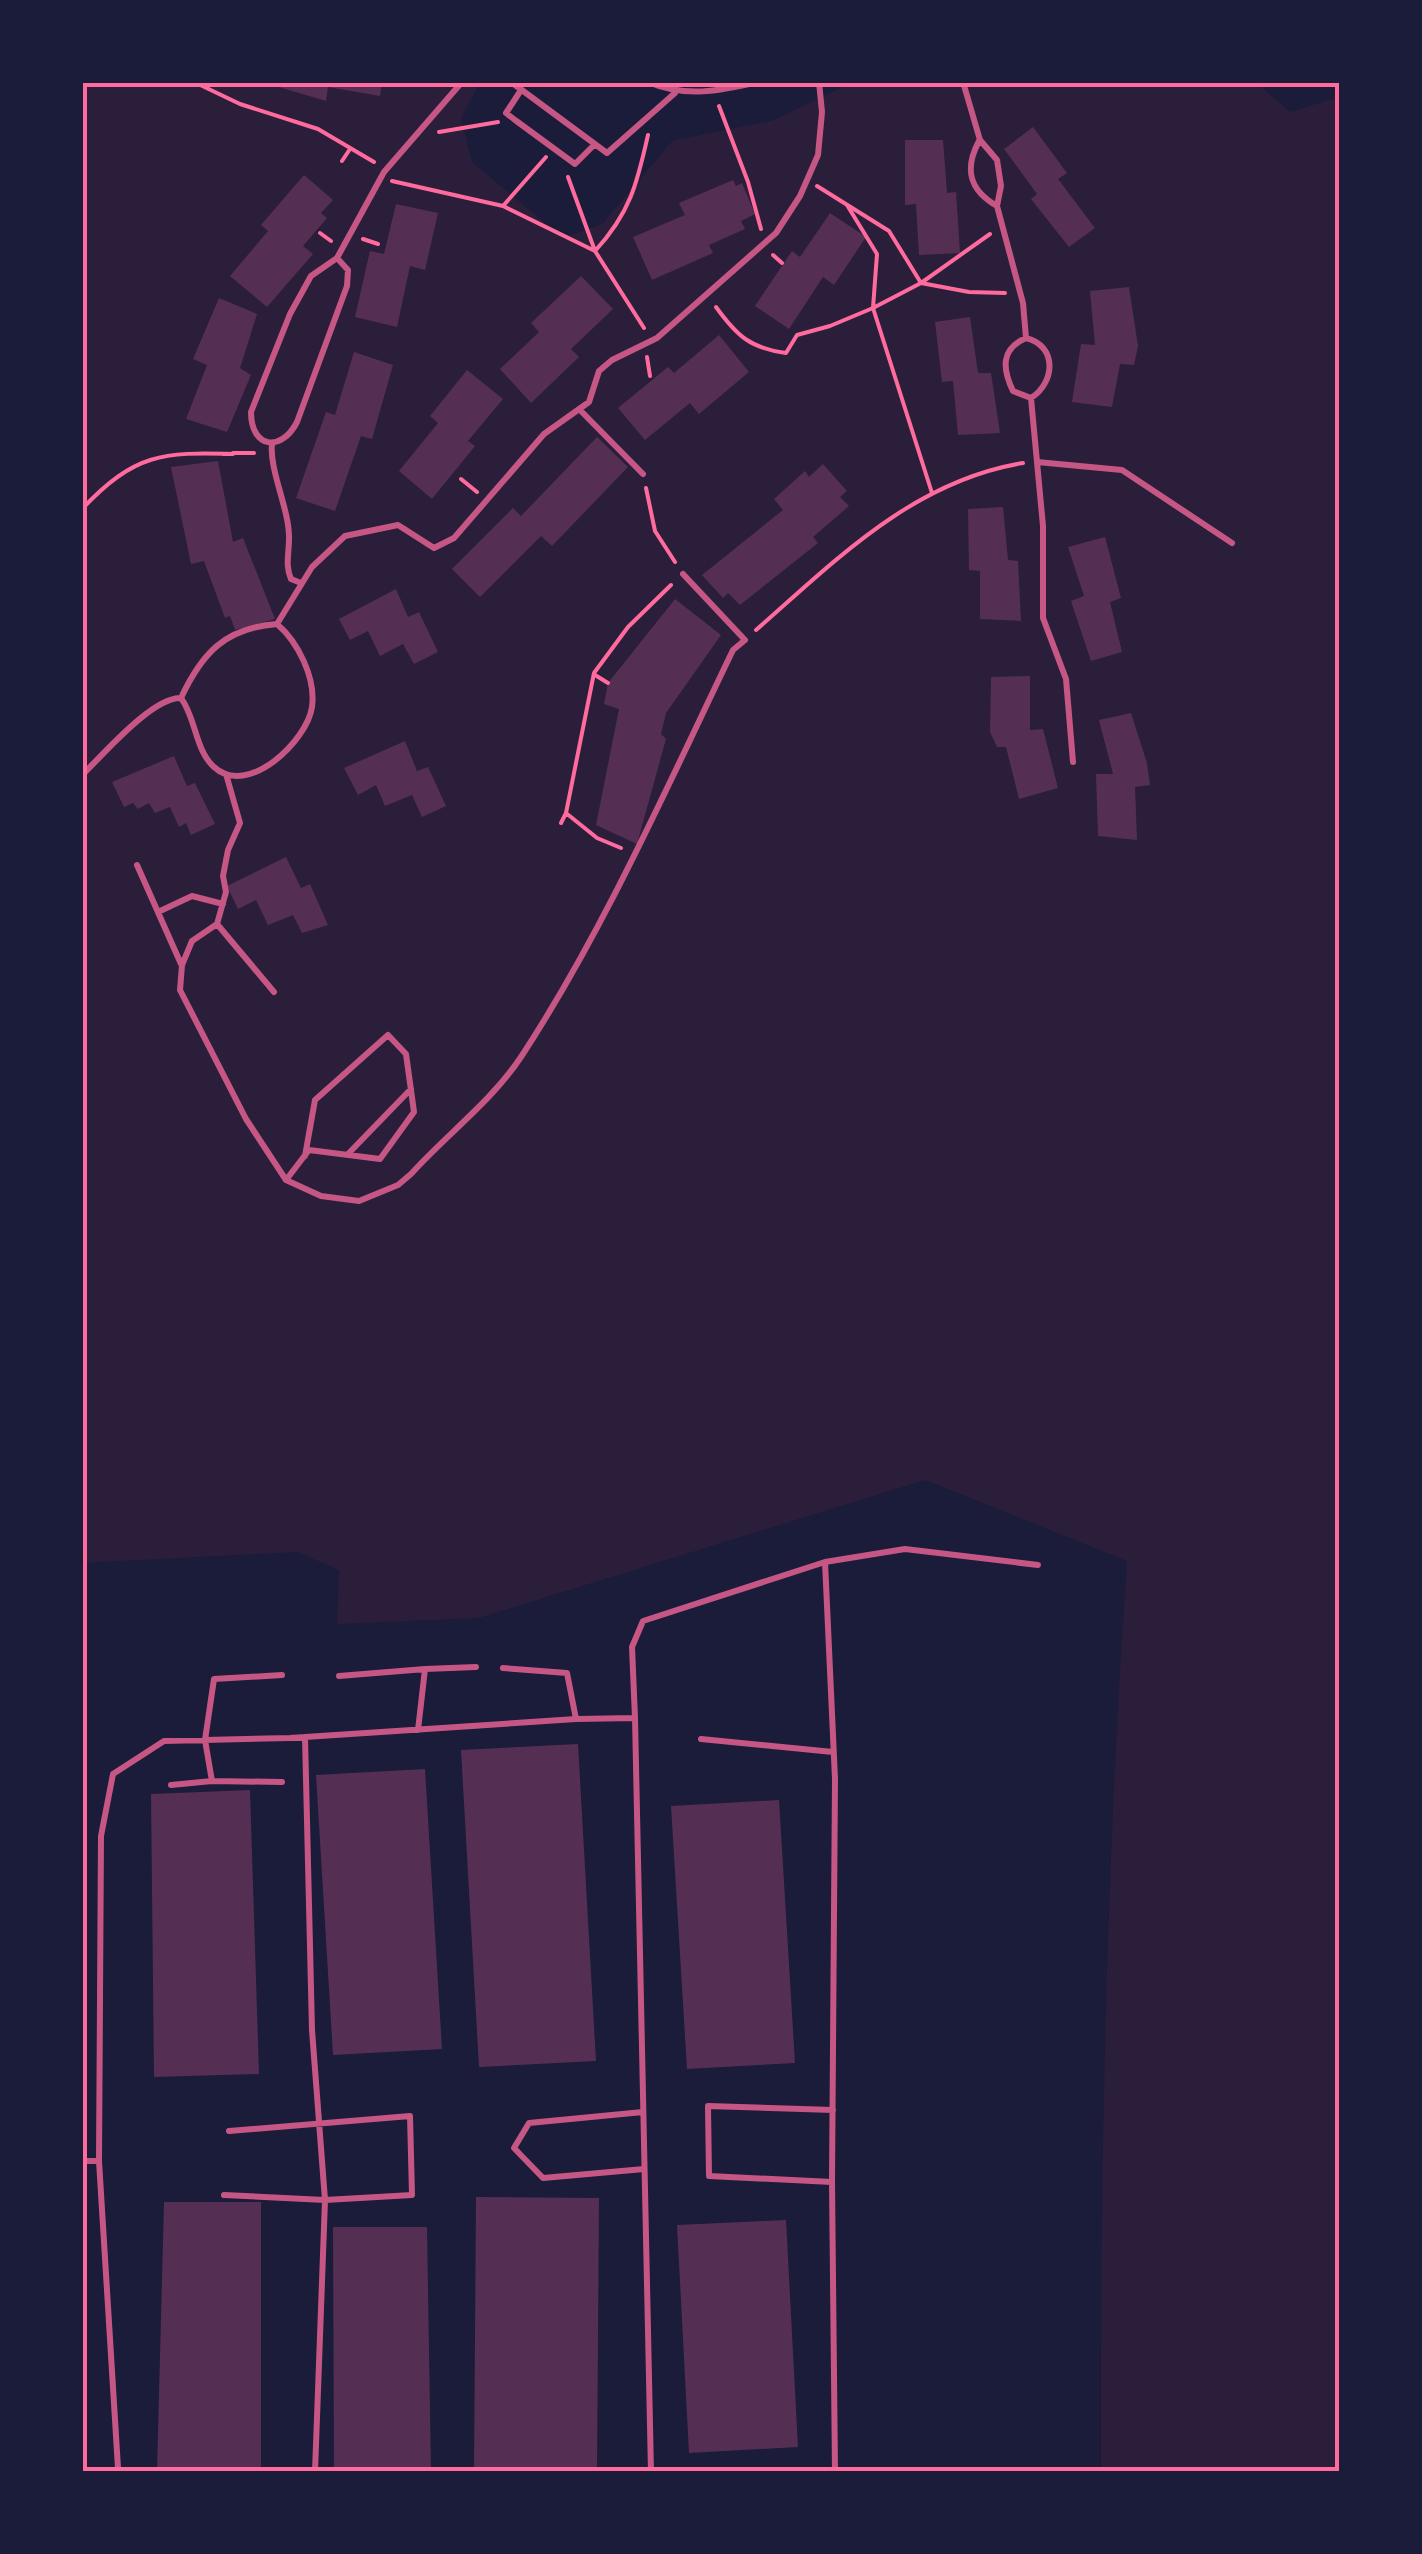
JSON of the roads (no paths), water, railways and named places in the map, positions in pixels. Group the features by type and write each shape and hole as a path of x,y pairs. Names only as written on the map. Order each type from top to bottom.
{"lane":[{"path":"272,444 256,434 251,424 252,412 290,314 311,276 338,258 387,168 462,82"},
{"path":"511,82 608,153 675,92"},
{"path":"648,82 675,92 713,92 758,82"},
{"path":"277,624 312,567 345,536 398,525 434,548 454,538 544,434 589,402 599,371 652,340 776,233 808,180 822,138 818,82"},
{"path":"963,82 980,140 997,160 1002,186 997,206 1021,293 1026,338"},
{"path":"522,90 506,113 515,120 576,164 595,144"},
{"path":"980,140 970,178 982,197 997,206"},
{"path":"272,444 283,440 298,422 347,286 348,270 338,258"},
{"path":"1026,338 1045,348 1050,362 1050,377 1042,391 1030,398 1013,391 1004,361 1010,347 1026,338"},
{"path":"1030,398 1042,526 1042,618 1066,679 1073,762"},
{"path":"579,410 642,474"},
{"path":"272,444 270,454 278,473 290,534 288,572 291,579 301,584"},
{"path":"1037,462 1122,470 1232,544"},
{"path":"226,774 240,823 228,850 223,904 216,924 192,941 182,965 180,990 246,1119 286,1180 321,1196 360,1201 398,1185 412,1174 492,1094 521,1056 590,937 733,650 745,640 682,574"},
{"path":"277,624 288,634 306,666 312,706 291,746 270,765 247,774 226,774 216,770 206,756 189,708 181,698 202,660 213,649 253,626 277,624"},
{"path":"82,776 156,706 181,698"},
{"path":"137,866 182,965"},
{"path":"158,912 192,896 223,904"},
{"path":"216,924 274,992"},
{"path":"286,1180 305,1156 309,1150 380,1158 414,1112 406,1054 388,1036 315,1100 305,1156"},
{"path":"347,1155 411,1088"},
{"path":"651,2472 632,1647 643,1621 825,1562 905,1549 1038,1565"},
{"path":"825,1562 833,1752 835,2472"},
{"path":"339,1676 476,1666"},
{"path":"502,1668 567,1674 576,1718"},
{"path":"418,1730 425,1669"},
{"path":"212,1782 205,1740 214,1680 282,1675"},
{"path":"122,2472 118,2468 99,2161 101,1836 113,1774 164,1742 634,1718"},
{"path":"305,1737 312,2030 324,2200 315,2472"},
{"path":"700,1739 833,1752"},
{"path":"172,1785 282,1782"},
{"path":"832,2110 708,2106 709,2176 832,2182"},
{"path":"643,2112 529,2122 514,2148 542,2178 644,2169"},
{"path":"224,2196 324,2200 412,2195 410,2116 229,2131"},
{"path":"82,2161 99,2161"}]}
